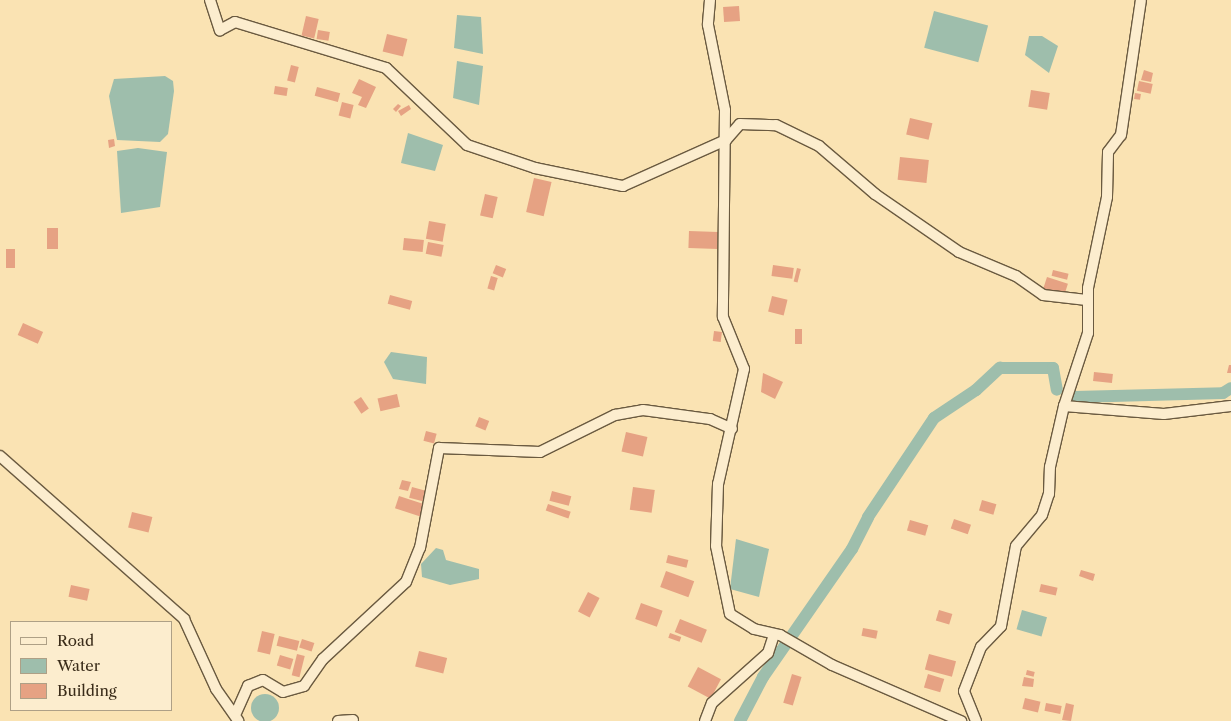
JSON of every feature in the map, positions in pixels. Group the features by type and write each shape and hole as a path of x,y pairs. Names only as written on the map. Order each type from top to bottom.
{"street":[{"path":"210,0 220,30 235,22 386,68 467,145 495,157 622,186 726,140 740,124 776,126 819,146 875,194 959,252 1016,276 1043,295 1087,300"},
{"path":"710,0 708,25 725,110 723,318 744,369 732,429 718,484 716,546 722,589 730,614 754,629 774,635 961,721"},
{"path":"976,721 964,691 981,647 1001,626 1016,546 1042,514 1049,494 1050,467 1064,406 1088,333 1087,300 1108,197 1108,152 1121,135 1141,0"},
{"path":"1064,406 1164,414 1231,406"},
{"path":"237,717 248,686 263,680 283,692 304,686 323,659 406,582 420,548 439,448 540,452 615,415 643,410 710,419 732,429"},
{"path":"0,458 27,484 64,508 184,619 216,689 237,717"},
{"path":"704,721 712,703 768,653 774,635"},
{"path":"338,721 353,720"}],"water":[{"path":"934,11 988,25 978,62 924,48"},
{"path":"457,15 481,17 483,54 454,48"},
{"path":"1029,36 1042,36 1058,46 1049,73 1025,55"},
{"path":"457,61 483,66 479,105 453,98"},
{"path":"165,76 173,81 174,91 168,134 160,142 117,140 109,96 114,79"},
{"path":"408,133 443,145 435,171 401,163"},
{"path":"138,148 167,152 160,207 121,213 117,151"},
{"path":"391,352 427,357 426,384 393,379 384,362"},
{"path":"736,539 769,549 759,597 730,589"},
{"path":"436,548 443,550 446,560 479,569 479,579 450,585 422,577 421,564"},
{"path":"1022,610 1047,617 1041,636 1016,629"},
{"path":"265,694 275,698 279,708 275,718 265,722 255,718 251,708 255,698"}],"building":[{"path":"739,6 740,21 724,22 723,7"},
{"path":"306,16 319,19 314,38 302,35"},
{"path":"318,30 330,32 328,41 317,39"},
{"path":"387,34 407,39 403,57 383,51"},
{"path":"291,65 299,67 295,82 287,81"},
{"path":"1144,70 1153,73 1151,82 1141,80"},
{"path":"359,79 376,87 366,108 358,105 362,97 352,93"},
{"path":"1139,81 1153,84 1151,94 1137,91"},
{"path":"275,86 288,88 287,96 274,94"},
{"path":"317,87 340,93 338,102 315,96"},
{"path":"1031,90 1050,93 1047,110 1028,107"},
{"path":"1135,93 1141,94 1140,100 1134,99"},
{"path":"342,102 354,105 350,118 339,116"},
{"path":"398,104 401,106 396,112 393,109"},
{"path":"409,105 411,109 401,116 398,111"},
{"path":"910,118 932,123 929,140 906,135"},
{"path":"114,139 115,146 109,148 108,140"},
{"path":"900,157 929,160 926,183 898,180"},
{"path":"534,178 552,182 544,216 526,212"},
{"path":"485,194 498,197 493,218 480,215"},
{"path":"429,221 446,224 443,242 426,239"},
{"path":"47,228 58,228 58,249 47,249"},
{"path":"689,231 718,232 717,249 688,248"},
{"path":"404,238 424,240 423,252 403,250"},
{"path":"428,242 444,245 441,257 426,254"},
{"path":"6,249 15,249 15,268 6,268"},
{"path":"496,265 506,269 503,277 493,273"},
{"path":"773,265 794,268 792,279 771,276"},
{"path":"797,268 801,269 797,283 794,282"},
{"path":"1053,270 1069,274 1067,280 1052,276"},
{"path":"491,276 498,278 494,290 487,288"},
{"path":"1047,277 1068,284 1064,295 1043,288"},
{"path":"390,295 412,301 410,310 388,304"},
{"path":"772,296 788,300 784,315 768,312"},
{"path":"23,323 43,332 38,344 18,335"},
{"path":"795,329 802,329 802,344 795,344"},
{"path":"714,331 722,332 721,342 713,341"},
{"path":"1229,365 1231,365 1231,373 1227,373"},
{"path":"1094,372 1113,374 1112,383 1093,381"},
{"path":"763,373 783,382 775,399 761,392"},
{"path":"397,394 400,407 380,411 378,398"},
{"path":"361,397 369,409 361,414 354,402"},
{"path":"479,417 489,421 485,430 475,426"},
{"path":"426,431 437,434 434,444 423,441"},
{"path":"626,432 647,437 643,456 622,451"},
{"path":"402,480 411,482 408,491 399,489"},
{"path":"412,487 427,491 425,502 409,498"},
{"path":"633,487 655,490 652,513 630,510"},
{"path":"552,491 571,496 569,506 549,501"},
{"path":"399,496 427,505 423,517 395,508"},
{"path":"982,500 996,504 993,515 979,511"},
{"path":"548,504 571,512 568,518 546,511"},
{"path":"132,512 152,517 149,533 128,528"},
{"path":"954,519 971,525 968,534 951,528"},
{"path":"910,520 928,525 925,536 907,531"},
{"path":"668,555 688,560 686,568 666,563"},
{"path":"1081,570 1095,574 1093,581 1079,576"},
{"path":"666,571 694,581 688,597 660,587"},
{"path":"1041,584 1058,588 1056,596 1039,592"},
{"path":"71,585 90,589 87,601 69,597"},
{"path":"588,592 600,598 590,618 578,612"},
{"path":"641,603 663,611 657,627 635,619"},
{"path":"939,610 952,614 949,625 936,621"},
{"path":"680,619 707,630 702,643 675,632"},
{"path":"863,628 878,631 876,639 861,636"},
{"path":"262,631 275,634 270,654 257,651"},
{"path":"670,633 681,637 680,642 668,638"},
{"path":"279,636 299,641 297,651 277,646"},
{"path":"302,639 314,643 312,652 299,648"},
{"path":"419,651 447,658 443,674 415,667"},
{"path":"297,654 305,656 299,677 292,675"},
{"path":"929,654 956,661 952,677 925,669"},
{"path":"280,655 293,659 290,670 277,666"},
{"path":"698,667 721,679 711,699 688,686"},
{"path":"1027,670 1035,672 1034,677 1026,675"},
{"path":"792,674 802,677 793,706 783,703"},
{"path":"928,674 944,679 940,692 924,687"},
{"path":"1024,677 1034,679 1033,687 1022,686"},
{"path":"1025,698 1041,702 1038,713 1022,709"},
{"path":"1046,703 1062,706 1060,714 1044,711"},
{"path":"1066,703 1074,705 1071,721 1062,720"}],"waterway":[{"path":"740,721 763,677 852,549 868,517 934,418 976,390 1000,368 1053,368 1057,390"},
{"path":"1075,397 1223,393 1231,388"}]}
